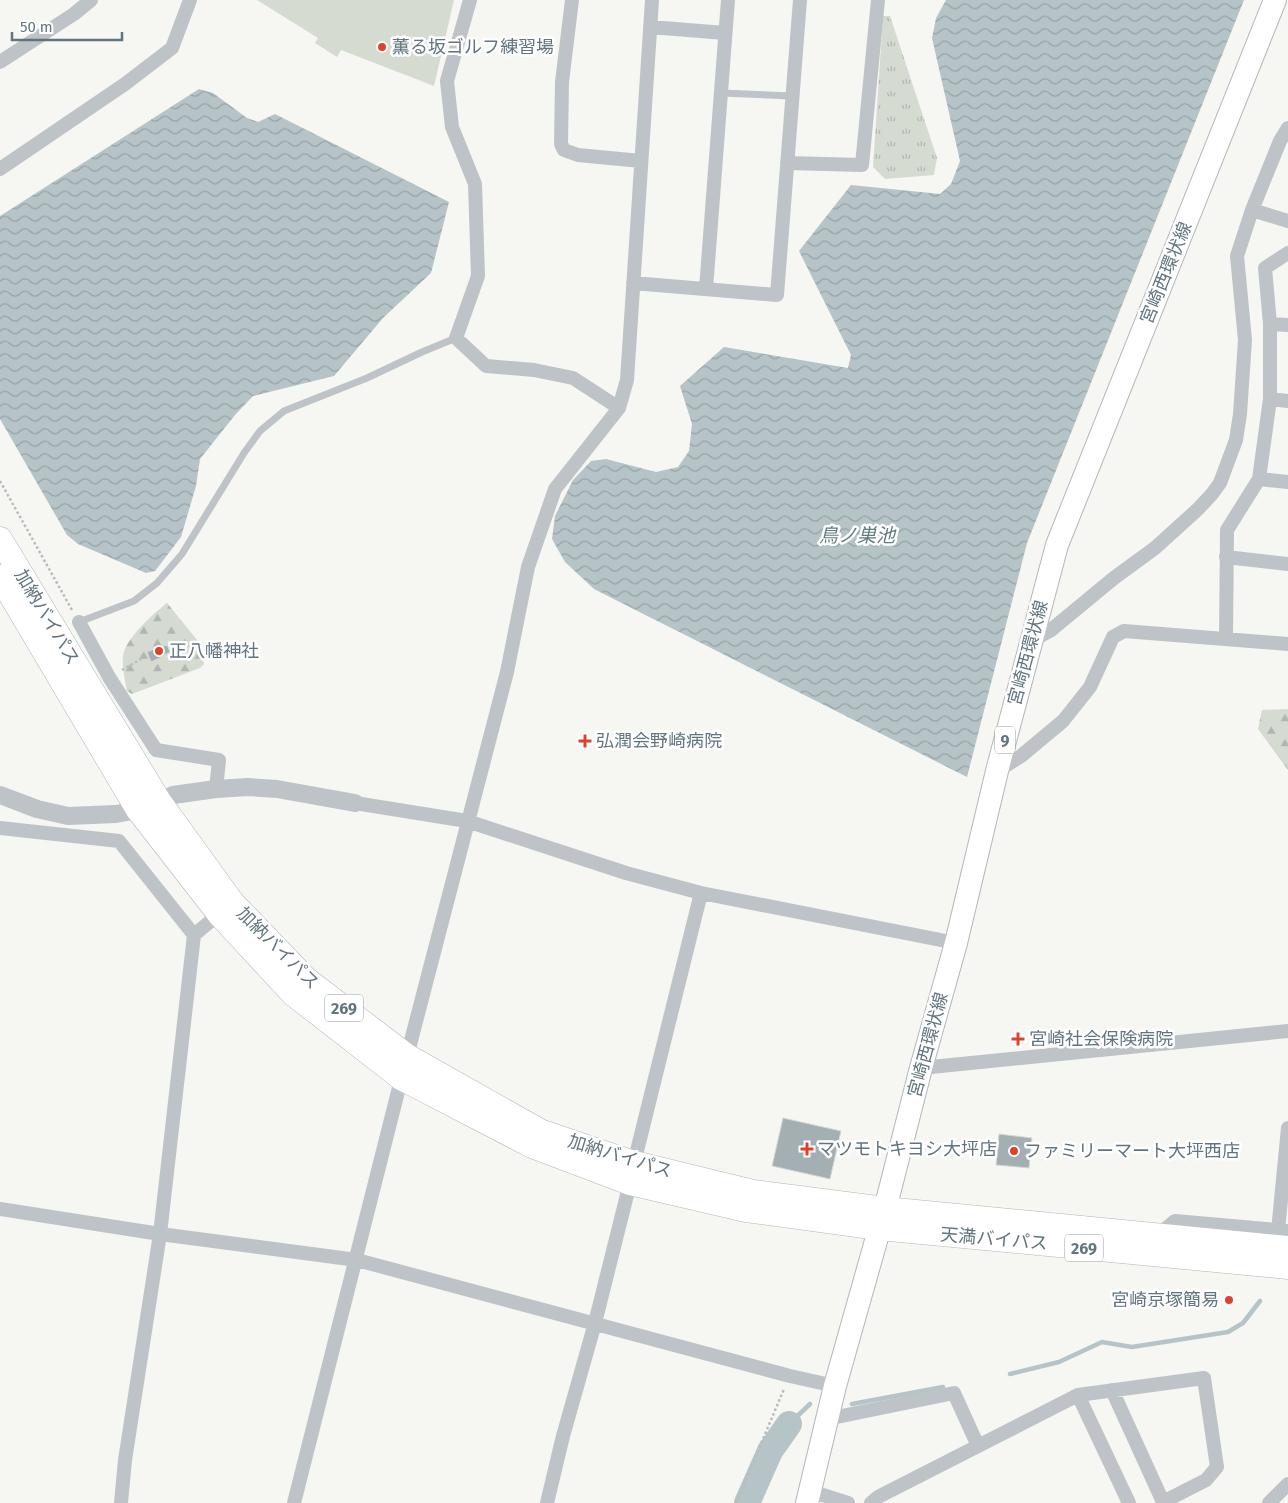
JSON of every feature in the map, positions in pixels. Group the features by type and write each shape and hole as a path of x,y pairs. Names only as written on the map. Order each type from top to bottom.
{"highway":[{"name":"加納バイパス","path":"0,539 148,806 232,902 292,965 404,1067"},
{"name":"加納バイパス","path":"0,577 219,914 294,994 404,1067 632,1173 746,1210 882,1219"},
{"name":"天満バイパス","path":"882,1219 1156,1236 1285,1237"},
{"name":"天満バイパス","path":"882,1219 1288,1268"}],"main road":[{"name":"宮崎西環状線","path":"809,1497 835,1386 956,943 997,771 1057,545 1275,0"}],"street":[{"path":"0,62 74,14 90,0"},
{"path":"0,169 125,84 172,48 190,0"},
{"path":"470,0 447,81 452,127 475,184 478,276 456,338 486,366 534,370 574,378 619,408"},
{"path":"572,0 562,82 561,144 564,150 578,155 641,160"},
{"path":"294,1503 467,821 507,672 528,567 556,489 619,408 627,380 652,0"},
{"path":"706,289 728,0"},
{"path":"634,283 777,296 800,0"},
{"path":"787,163 862,165 878,0"},
{"path":"650,27 725,33"},
{"path":"1031,641 1051,630 1114,578 1155,548 1198,509 1220,483 1232,453 1238,428 1245,340 1236,256 1280,141 1288,128"},
{"path":"1252,210 1288,221"},
{"path":"1226,639 1227,530 1258,479 1270,399 1270,324 1265,268 1288,253"},
{"path":"1270,324 1288,326"},
{"path":"1270,399 1288,401"},
{"path":"1258,479 1288,482"},
{"path":"1226,557 1288,564"},
{"path":"79,622 109,677 156,750 219,760 216,789"},
{"path":"997,771 1021,756 1063,720 1090,687 1114,637 1124,631 1288,644"},
{"path":"0,796 37,809 68,816 116,814 148,806 173,795 216,789 248,787 277,789 467,821 626,873 701,893 956,943"},
{"path":"0,828 119,842 194,936"},
{"path":"547,1503 563,1436 596,1324 701,893"},
{"path":"121,1503 125,1460 160,1234 194,936 219,914"},
{"path":"921,1068 1288,1031"},
{"path":"1285,1237 1288,1128"},
{"path":"0,1210 160,1234 356,1260 790,1376 835,1386"},
{"path":"872,1503 878,1497 1078,1395 1112,1390 1204,1378 1217,1467 1206,1480 1163,1502 1112,1390"},
{"path":"827,1419 954,1393 978,1446"},
{"path":"1078,1395 1129,1503"},
{"path":"1269,1503 1288,1484"},
{"path":"809,1497 848,1503"}],"lane":[{"path":"721,93 792,96"},
{"path":"79,622 134,601 157,583 182,554 260,430 284,411 367,378 456,338"}],"path":[{"path":"0,481 79,622"},
{"path":"109,677 141,659"},
{"path":"736,1503 790,1376"}],"green space":[{"name":"薫る坂ゴルフ練習場","path":"257,0 454,0 434,86 341,50 337,57 315,43 318,38"},
{"path":"883,16 890,16 937,158 934,175 885,179 873,167"},
{"path":"167,603 202,646 204,664 200,668 132,694 127,691 123,669 125,649 134,634"},
{"path":"1288,709 1288,770 1258,729 1262,710"}],"water":[{"name":"鳥ノ巣池","path":"946,0 1244,0 1027,543 967,777 594,589 565,562 552,539 555,516 573,480 591,461 606,459 656,472 678,467 689,451 692,424 680,386 724,347 848,368 851,355 799,251 851,185 940,194 951,184 960,161 932,38 936,18"},
{"path":"199,89 213,93 247,118 258,122 275,114 449,202 431,273 383,318 334,376 253,396 235,415 200,459 196,486 181,537 155,571 146,573 78,544 67,535 0,419 0,216"}],"building":[{"path":"167,645 170,652 164,655 161,647"},
{"path":"159,647 162,657 151,662 147,652"},
{"name":"マツモトキヨシ大坪店","path":"783,1118 841,1131 830,1179 772,1166"},
{"name":"ファミリーマート大坪西店","path":"999,1134 1032,1138 1029,1168 996,1165"}],"waterway":[{"path":"1010,1374 1059,1362 1102,1342 1132,1347 1228,1332 1243,1323 1260,1301"},
{"path":"852,1404 943,1387"},
{"path":"789,1424 810,1404"},
{"path":"747,1503 770,1451 789,1424"}],"place":[{"name":"薫る坂ゴルフ練習場","path":"382,47"},
{"name":"正八幡神社","path":"159,651"},
{"name":"弘潤会野崎病院","path":"585,741"},
{"name":"宮崎社会保険病院","path":"1018,1039"},
{"name":"マツモトキヨシ大坪店","path":"807,1149"},
{"name":"ファミリーマート大坪西店","path":"1014,1151"},
{"name":"宮崎京塚簡易","path":"1229,1300"}]}
